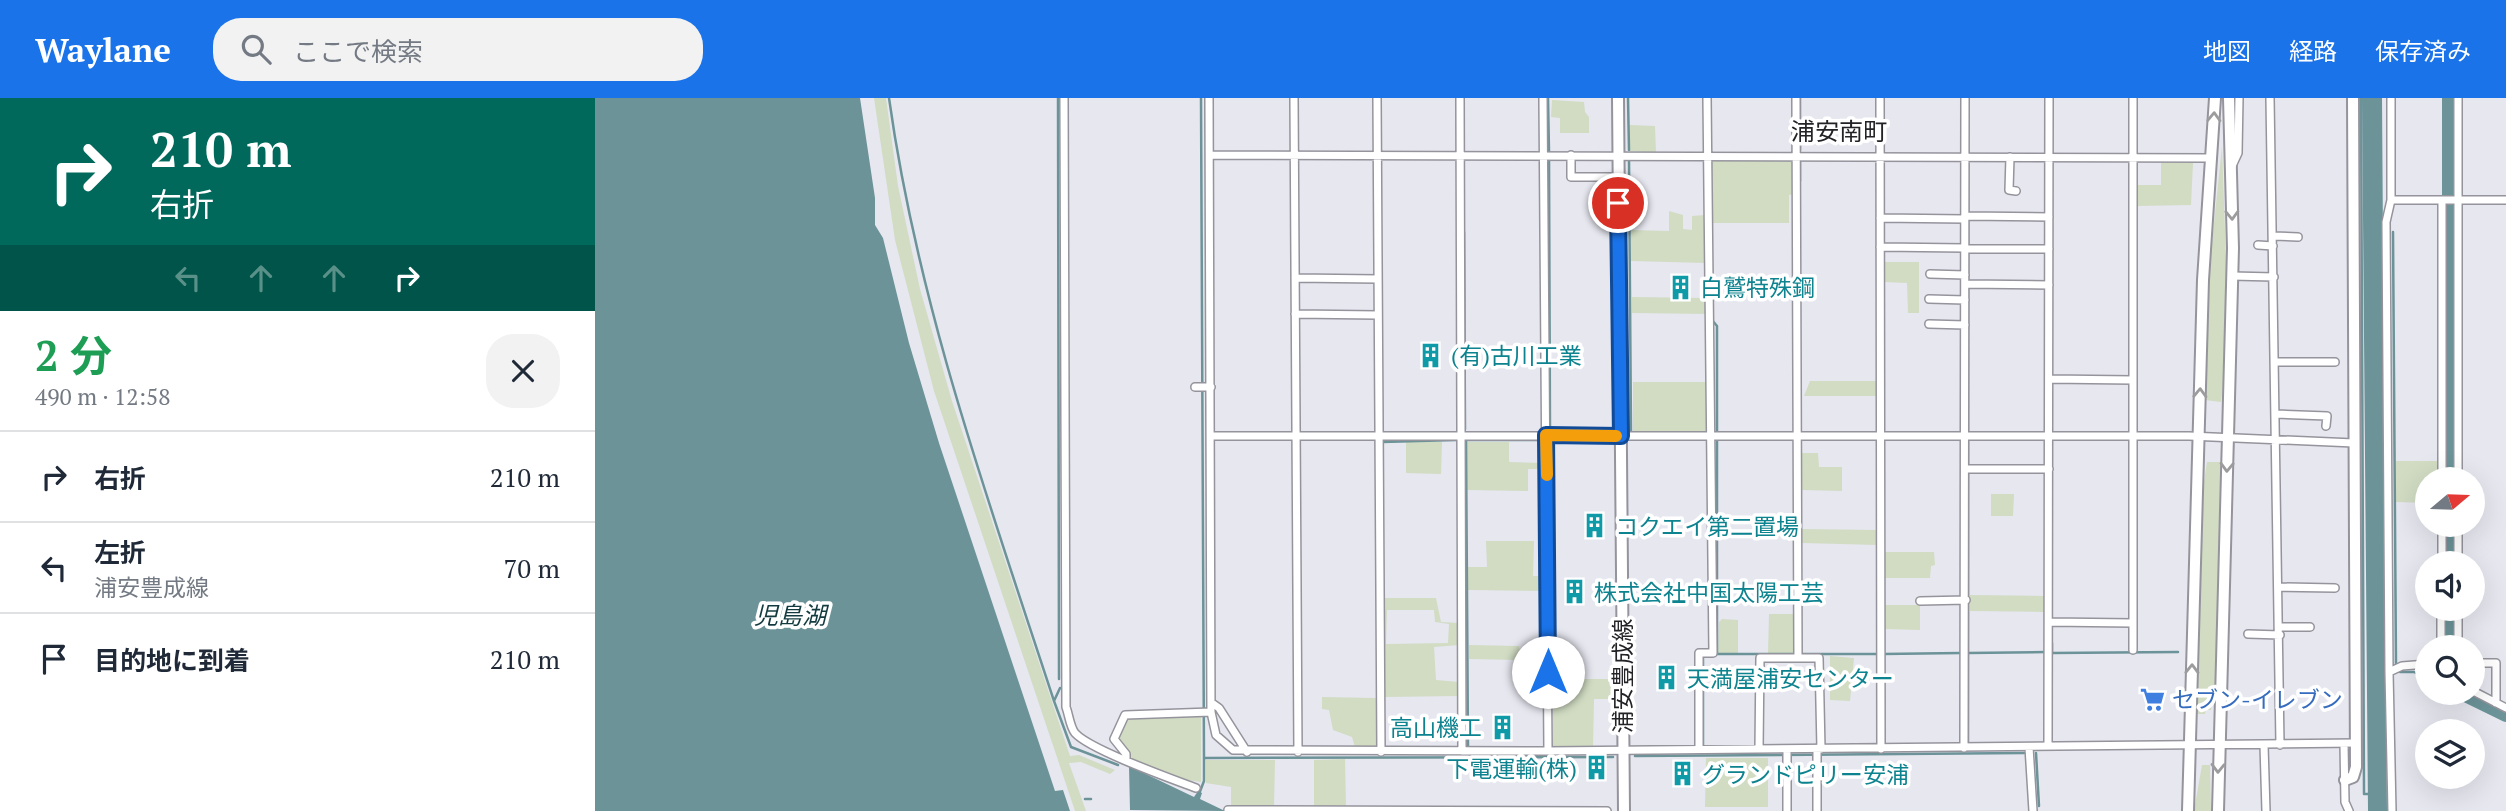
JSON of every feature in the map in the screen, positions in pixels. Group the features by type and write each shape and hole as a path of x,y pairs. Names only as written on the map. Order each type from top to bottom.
{"street":[{"path":"1064,98 1064,694 1076,735 1126,760 1196,788"},
{"path":"1209,98 1204,113 1210,155 1203,387 1211,436 1208,710 1216,735 1223,744 1233,750 1381,752 1759,749 1787,753 2048,746 2356,743"},
{"path":"1294,98 1298,752"},
{"path":"1377,98 1381,752"},
{"path":"1460,98 1462,751"},
{"path":"1543,98 1548,751"},
{"name":"浦安豊成線","path":"1618,98 1624,811"},
{"path":"1699,749 1699,653 1713,653 1707,98"},
{"path":"1796,98 1798,658"},
{"path":"1880,98 1881,749"},
{"path":"1964,748 1967,469 1965,98"},
{"path":"2048,746 2051,379 2049,98"},
{"path":"2133,98 2133,650"},
{"path":"2188,811 2203,280 2215,98"},
{"path":"2218,811 2232,275 2229,98"},
{"path":"2229,169 2238,153 2239,98"},
{"path":"2270,98 2280,745"},
{"path":"2344,780 2355,774 2356,743 2353,98"},
{"path":"2391,98 2391,200 2386,222 2395,669 2392,811"},
{"path":"2458,98 2458,467"},
{"path":"1210,155 1618,154 2212,158"},
{"path":"1571,155 1571,177 1618,177"},
{"path":"2010,157 2010,190 2016,191"},
{"path":"2391,200 2506,200"},
{"path":"2442,467 2443,200"},
{"path":"1882,218 2049,217"},
{"path":"2273,236 2298,237"},
{"path":"2258,245 2273,246"},
{"path":"1882,247 2049,249"},
{"path":"1930,274 1965,275"},
{"path":"2232,275 2273,277"},
{"path":"1295,278 1378,279"},
{"path":"1967,284 2049,285"},
{"path":"1929,299 1965,300"},
{"path":"1295,314 1378,315"},
{"path":"1929,324 1965,325"},
{"path":"2275,362 2335,362"},
{"path":"2051,379 2133,380"},
{"path":"2276,414 2326,416 2326,426"},
{"path":"1211,436 2049,435 2198,436 2354,443"},
{"path":"1967,469 2049,469"},
{"path":"2279,587 2335,588"},
{"path":"1920,601 1966,600"},
{"path":"2049,622 2133,623"},
{"path":"2248,634 2310,627"},
{"path":"1759,749 1760,658 1819,658 1817,811"},
{"path":"2485,663 2496,663 2496,703"},
{"path":"2395,669 2415,666"},
{"path":"2485,697 2506,708"},
{"path":"1126,760 1126,754 1114,740 1125,715 1219,708 1247,752"},
{"path":"2344,744 2345,802 2350,811"},
{"path":"2264,745 2266,811"},
{"path":"2029,747 2033,811"},
{"path":"1787,753 1787,811"},
{"path":"1228,810 1607,811"}],"green space":[{"path":"874,98 886,98 898,186 920,289 952,401 1070,756 1079,755 1115,770 1110,774 1081,762 1069,763 1086,811 1075,811 934,391 895,240"},
{"path":"1552,100 1584,102 1585,112 1589,117 1589,133 1560,133 1560,118 1551,117"},
{"path":"1630,125 1655,126 1656,153 1630,151"},
{"path":"2222,146 2227,286 2226,365 2221,402 2205,400 2209,272"},
{"path":"1794,160 1794,194 1789,195 1789,223 1712,223 1712,161"},
{"path":"2161,163 2193,163 2191,205 2137,206 2138,185 2161,185"},
{"path":"1669,211 1683,215 1683,229 1692,230 1692,216 1705,215 1705,263 1631,261 1631,230 1669,231"},
{"path":"1885,262 1919,262 1919,313 1908,313 1907,283 1885,282"},
{"path":"1632,297 1706,298 1707,314 1632,313"},
{"path":"1810,381 1877,381 1877,396 1804,396"},
{"path":"1633,382 1707,382 1706,431 1633,432"},
{"path":"1406,441 1442,442 1441,474 1406,473"},
{"path":"1467,442 1509,442 1509,462 1542,463 1543,469 1528,469 1528,491 1467,490"},
{"path":"1802,453 1818,453 1819,467 1842,467 1842,491 1802,490"},
{"path":"2396,461 2440,461 2440,467 2415,467 2415,503 2396,502"},
{"path":"2207,462 2223,462 2216,678 2211,710 2206,710 2205,714 2197,714 2202,495"},
{"path":"1991,494 2014,494 2013,516 1991,516"},
{"path":"1802,529 1878,530 1878,545 1802,543"},
{"path":"1486,541 1534,541 1533,576 1543,576 1543,591 1468,590 1468,567 1487,567"},
{"path":"1885,552 1934,552 1935,565 1931,566 1930,578 1885,578"},
{"path":"1970,595 2045,596 2045,612 1970,611"},
{"path":"1385,598 1436,598 1441,622 1459,623 1459,645 1434,647 1436,680 1459,682 1460,696 1384,697","holes":["1387,610 1434,610 1435,622 1449,624 1448,643 1386,644"]},
{"path":"1885,605 1920,605 1920,630 1885,629"},
{"path":"1769,614 1794,614 1795,653 1768,653"},
{"path":"1722,619 1738,620 1738,653 1718,653 1719,622"},
{"path":"1469,645 1519,646 1521,660 1469,659"},
{"path":"1830,656 1854,658 1850,701 1830,700"},
{"path":"1553,679 1612,679 1612,699 1594,699 1593,747 1553,747"},
{"path":"1322,697 1376,698 1376,747 1355,747 1352,737 1333,730 1329,710 1322,709"},
{"path":"1201,715 1201,782 1174,778 1131,758 1117,739 1129,718"},
{"path":"1706,758 1768,758 1768,807 1705,807"},
{"path":"1345,759 1346,808 1314,808 1314,760"},
{"path":"1206,760 1275,760 1274,808 1231,808 1231,787 1206,783"},
{"path":"2202,765 2210,765 2211,811 2194,811"}],"water":[{"name":"児島湖","path":"595,98 860,98 875,198 875,225 883,238 909,343 939,443 1055,791 1063,790 1070,811 595,811"},
{"path":"2362,98 2382,98 2387,811 2368,811"},
{"path":"1129,766 1194,797 1198,791 1202,793 1200,799 1225,811 1130,810"}],"waterway":[{"path":"889,98 918,252 937,328 981,478 1054,701 1071,747 1118,765"},
{"path":"1058,98 1059,679"},
{"path":"1199,794 1204,781 1201,98"},
{"path":"1548,98 1549,151"},
{"path":"1628,98 1629,150"},
{"path":"1800,98 1800,150"},
{"path":"2361,98 2364,794 2369,794"},
{"path":"2449,98 2449,467"},
{"path":"1549,158 1550,430"},
{"path":"1629,159 1631,432"},
{"path":"1800,160 1800,181"},
{"path":"1968,164 1968,431"},
{"path":"1464,232 1465,429"},
{"path":"2393,232 2396,665 2400,672 2415,673"},
{"path":"1712,320 1717,326 1717,431"},
{"path":"1382,442 1456,440"},
{"path":"1468,746 1466,440 1541,440"},
{"path":"1551,625 1551,440 1611,440"},
{"path":"1968,440 1968,743"},
{"path":"1703,746 1703,657 1717,654 1717,441"},
{"path":"2449,537 2449,551"},
{"path":"2449,621 2449,635"},
{"path":"2052,643 2052,653 2178,652"},
{"path":"1968,653 2046,652"},
{"path":"1883,654 1961,653"},
{"path":"1717,654 1794,654"},
{"path":"1800,654 1877,654"},
{"path":"1054,701 1060,688"},
{"path":"2485,705 2506,715"},
{"path":"1635,756 2024,753"},
{"path":"2036,753 2039,806"},
{"path":"1204,758 1613,757"},
{"path":"1085,799 1091,799"}],"slow traffic":[{"path":"1547,475 1546,435 1616,436"}],"place":[{"name":"白鷲特殊鋼","path":"1680,287"},
{"name":"(有)古川工業","path":"1431,355"},
{"name":"コクエイ第二置場","path":"1595,526"},
{"name":"株式会社中国太陽工芸","path":"1574,592"},
{"name":"天満屋浦安センター","path":"1667,678"},
{"name":"セブン-イレブン","path":"2152,699"},
{"name":"高山機工","path":"1502,727"},
{"name":"下電運輸(株)","path":"1597,768"},
{"name":"グランドピリー安浦","path":"1682,774"}],"district":[{"name":"浦安南町","path":"1839,131"}],"route":[{"path":"1548,672 1546,435 1621,436 1618,203"}]}
